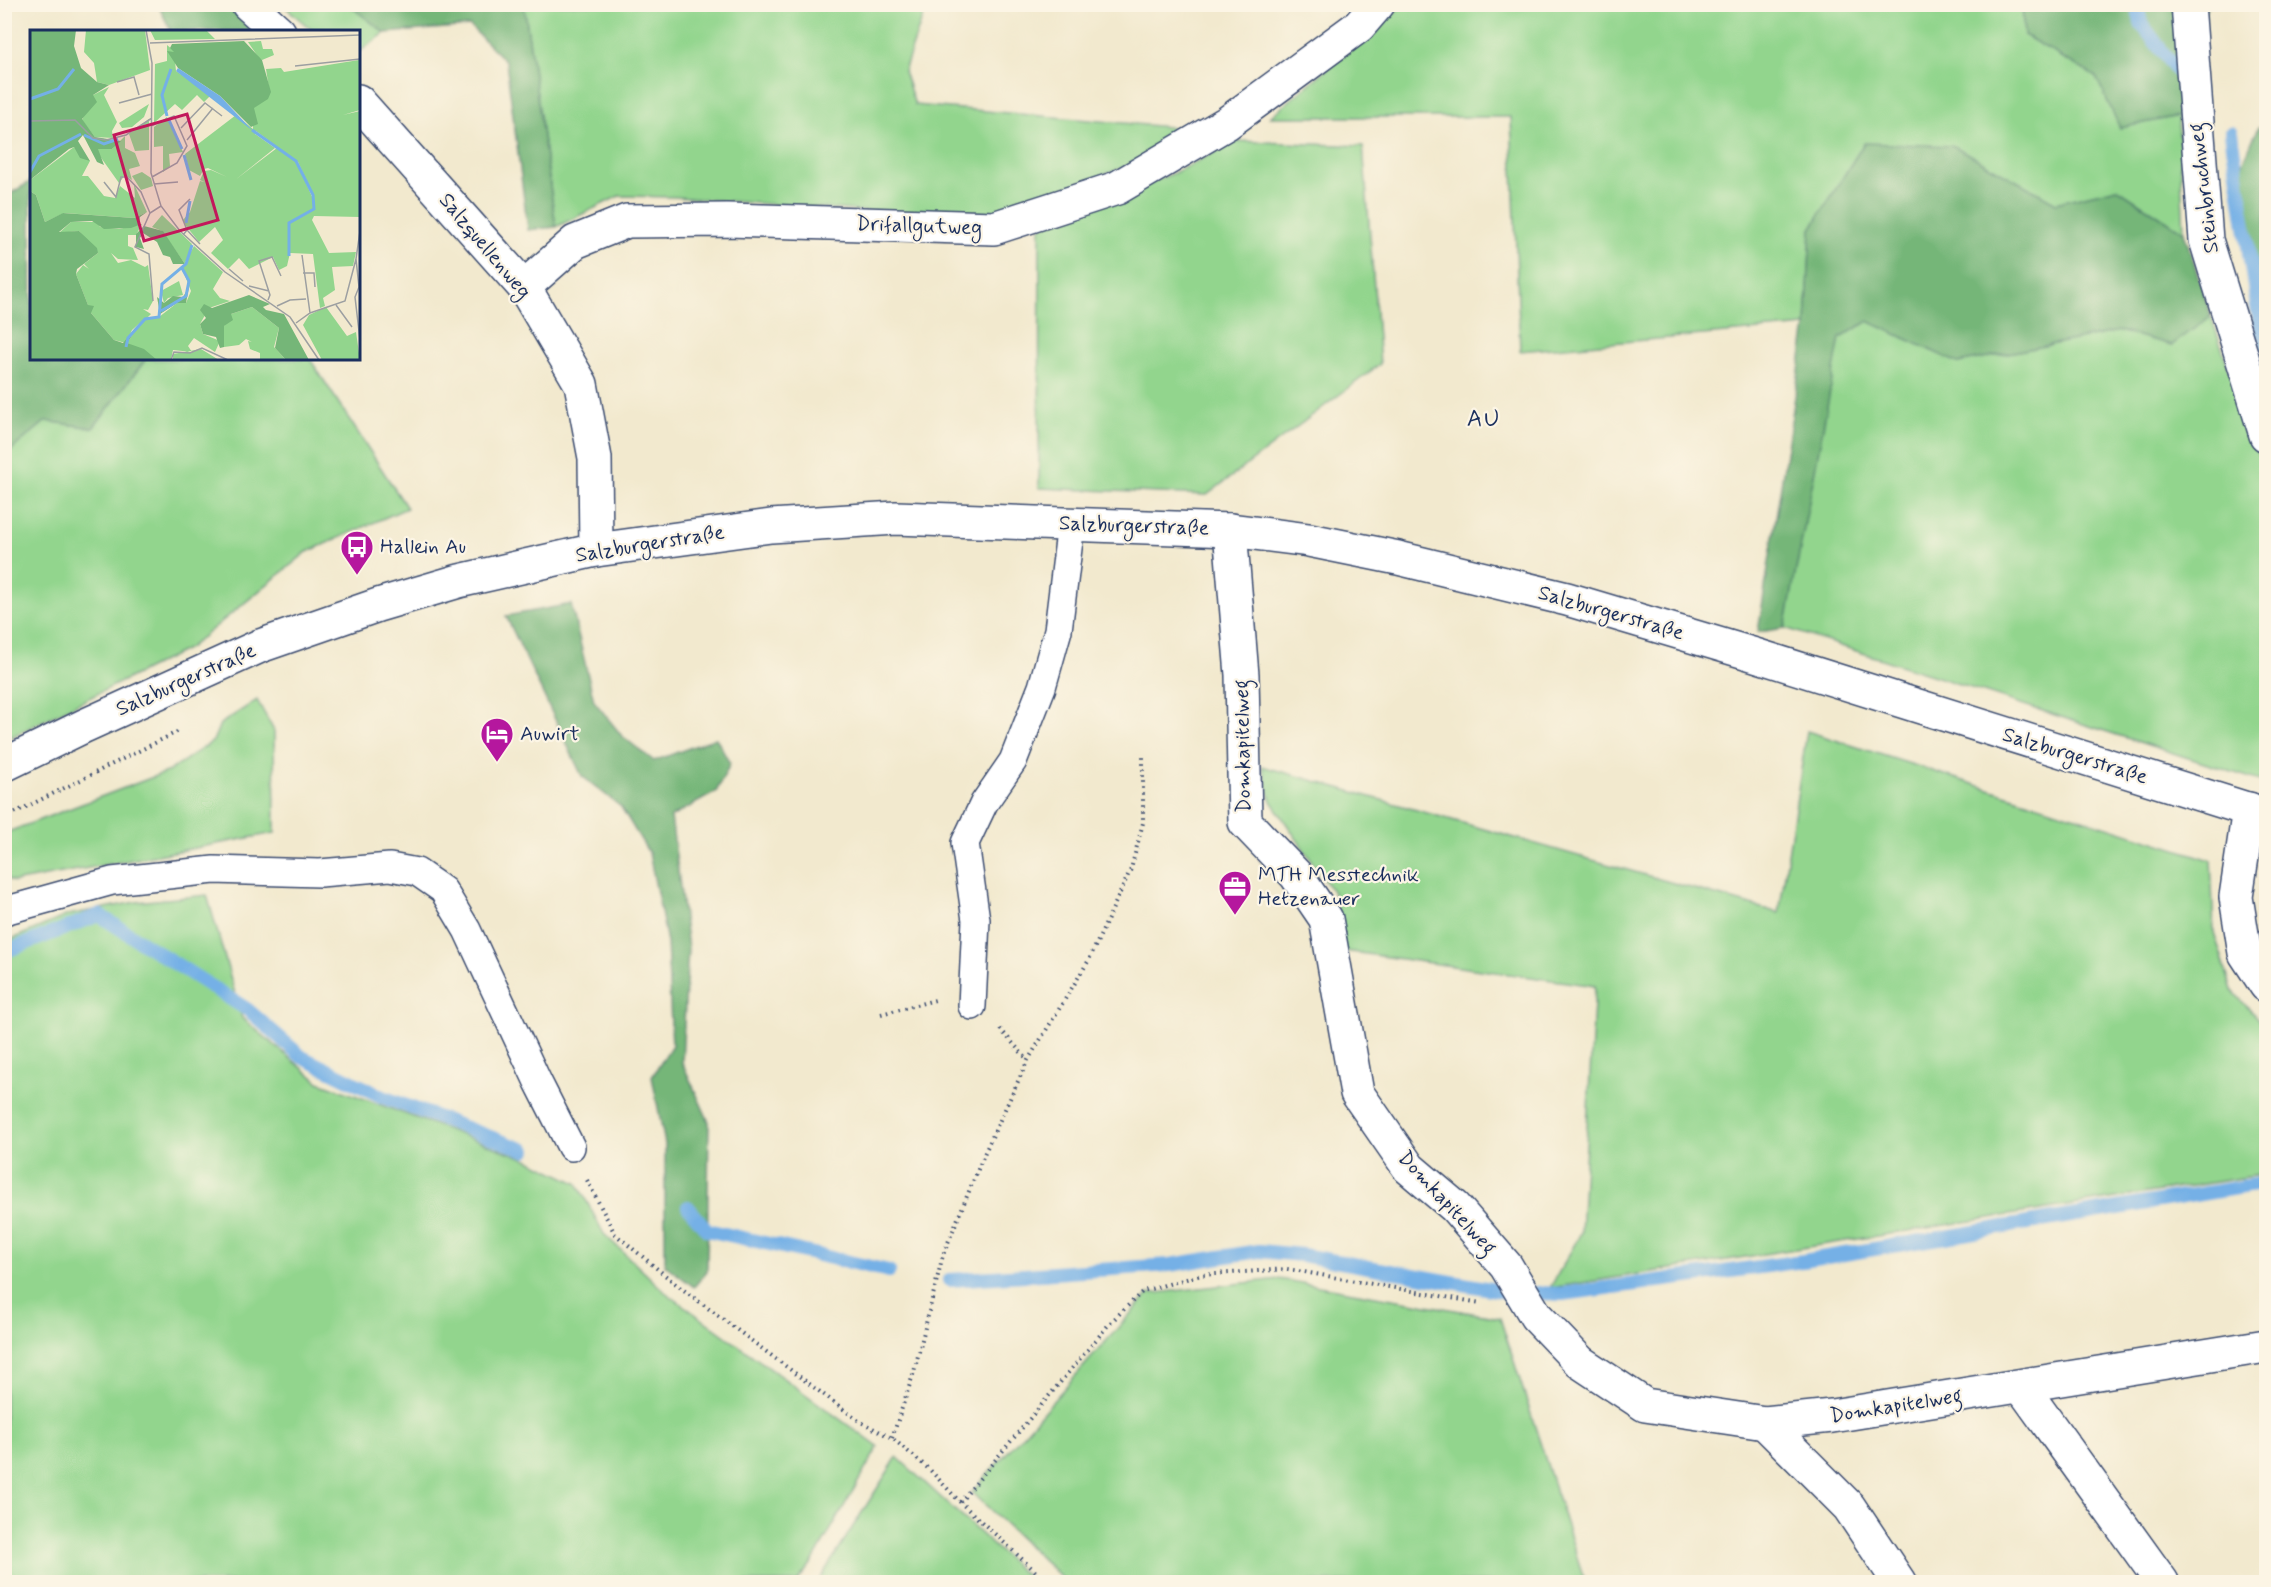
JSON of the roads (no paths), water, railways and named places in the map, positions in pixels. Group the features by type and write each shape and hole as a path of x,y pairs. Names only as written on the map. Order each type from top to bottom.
{"street":[{"path":"248,4 277,30"},
{"name":"Drifallgutweg","path":"524,287 575,242 627,220 727,219 994,228 1117,188 1227,123 1359,26 1378,4"},
{"name":"Steinbruchweg","path":"2188,4 2206,240 2266,435"},
{"name":"Salzquellenweg","path":"360,103 524,287 581,384 595,458 596,550"},
{"name":"Salzburgerstraße","path":"4,765 84,726 271,643 378,605 459,581 596,550 771,526 896,518 1230,530 1309,540 1398,558 1567,599 2258,812"},
{"name":"Domkapitelweg","path":"1230,530 1242,675 1245,822 1296,875 1326,919 1357,1093 1409,1168 1455,1207 1506,1266 1536,1316 1580,1362 1645,1405 1765,1423 1832,1416 2266,1346"},
{"path":"2258,812 2236,897 2245,953 2266,985"},
{"path":"2021,1386 2162,1582"},
{"path":"1765,1423 1850,1507 1899,1582"}],"lane":[{"path":"972,1006 976,920 965,843 984,803 1012,761 1042,687 1058,630 1071,524"},
{"path":"4,911 112,881 214,870 320,873 390,867 417,872 443,890 467,930 571,1147"}],"waterway":[{"path":"2137,4 2141,23 2176,70"},
{"path":"2231,133 2261,333 2266,346"},
{"path":"4,952 99,915 248,1010 302,1057 383,1097 525,1150"},
{"path":"1537,1293 1563,1294 1803,1261 2266,1183"},
{"path":"688,1207 707,1230 889,1271"},
{"path":"950,1280 1170,1265 1259,1251 1302,1255 1502,1291"}],"place":[{"name":"Hallein Au","path":"357,576"},
{"name":"Auwirt","path":"497,763"},
{"name":"MTH Messtechnik Hetzenauer","path":"1235,916"}],"district":[{"name":"AU","path":"1484,419"}]}
